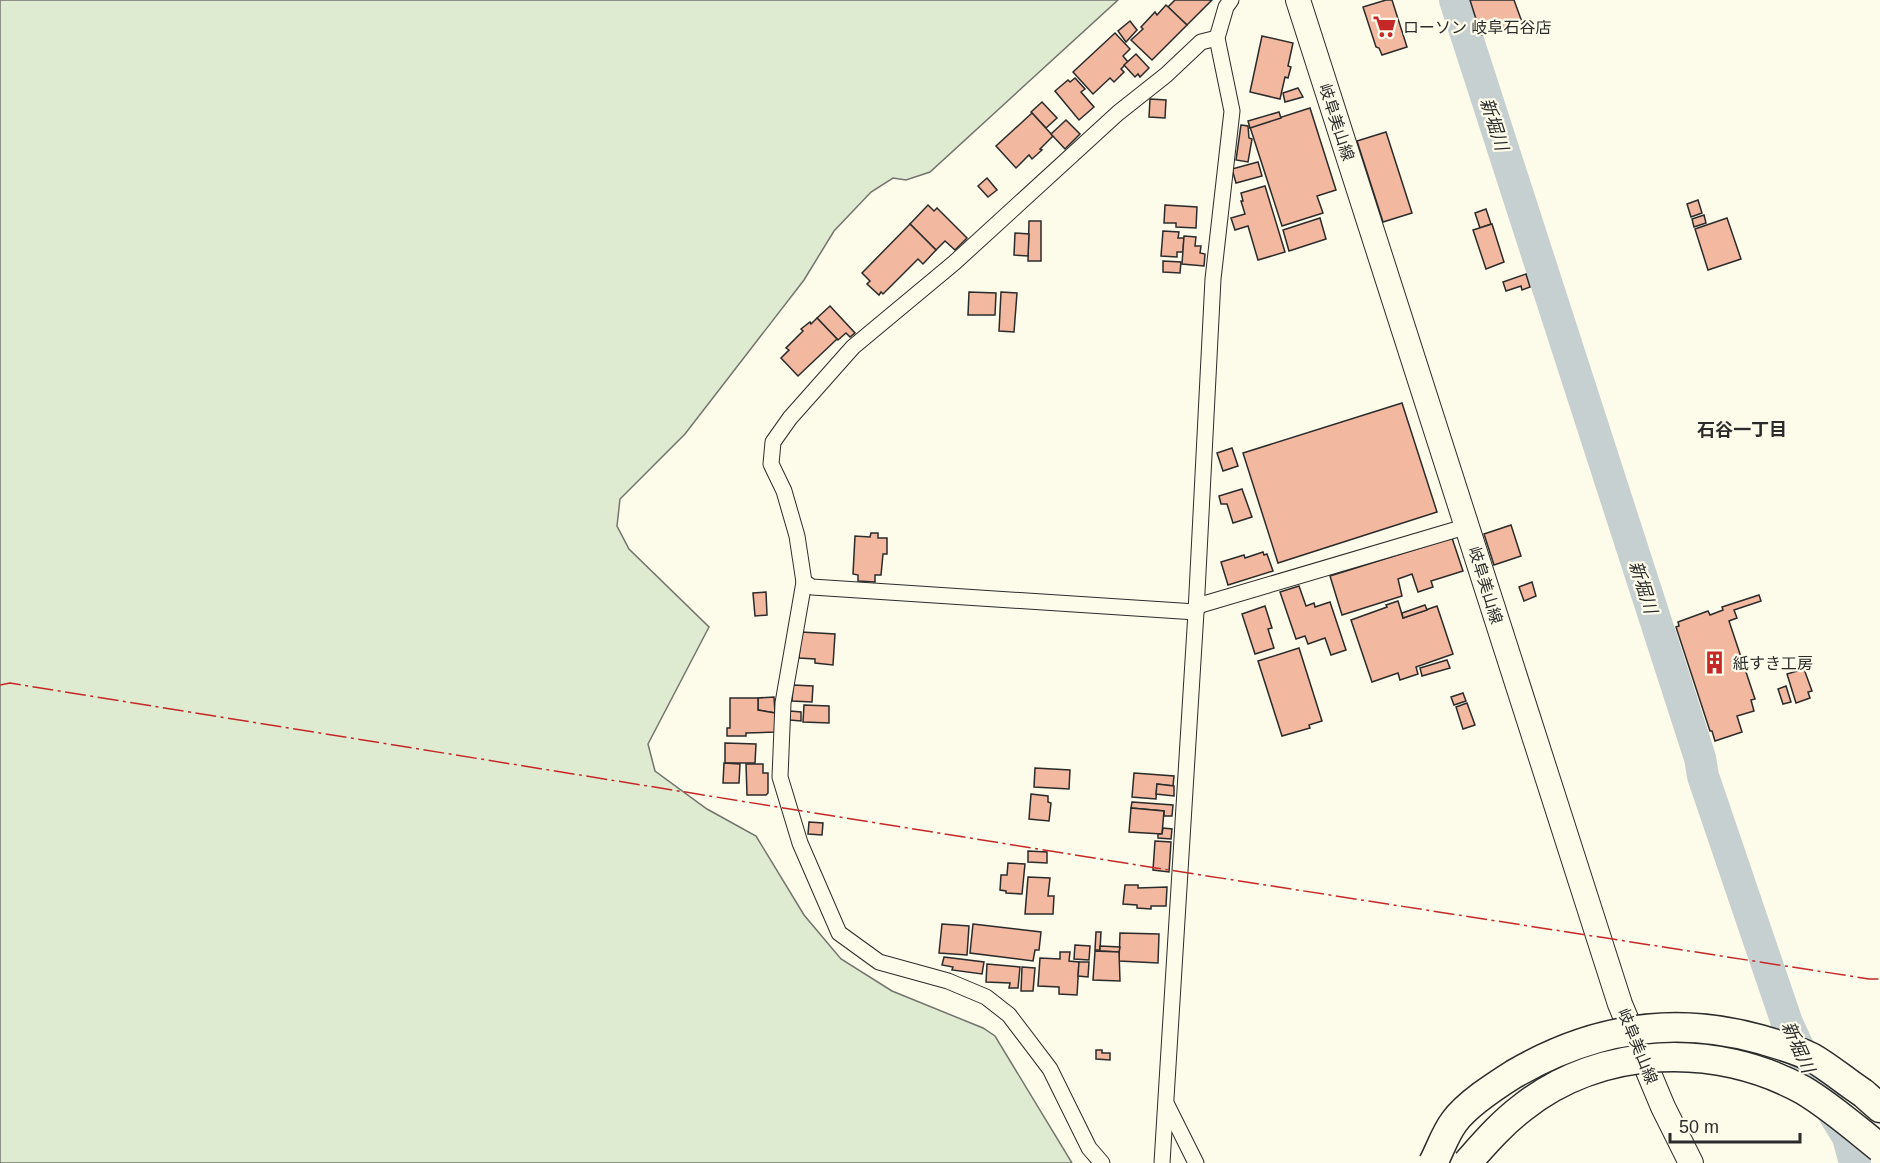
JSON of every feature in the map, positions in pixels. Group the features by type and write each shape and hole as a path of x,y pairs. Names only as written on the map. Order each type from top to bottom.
{"highway":[{"path":"1416,1163 1454,1122 1489,1090 1532,1064 1570,1046 1606,1035 1655,1027 1691,1027 1732,1031 1772,1043 1811,1058 1872,1100"},
{"path":"1467,1163 1492,1134 1523,1107 1563,1082 1608,1064 1660,1057 1732,1062 1775,1077 1804,1091 1880,1148"},
{"path":"1433,1163 1454,1122"}],"main road":[{"name":"岐阜美山線","path":"1298,0 1620,1004 1663,1107 1690,1163"}],"street":[{"path":"1162,1163 1197,609 1213,279 1232,111 1217,38 1226,8 1231,0"},
{"path":"1102,1163 1089,1148 1050,1069 1009,1015 986,997 948,981 879,962 839,933 800,843 780,777 783,703 804,582 797,536 784,491 771,464 773,442 790,418 853,347 954,263 1118,113 1166,75 1201,42 1217,38"},
{"path":"804,582 812,587 1197,609 1468,526"},
{"path":"1167,1105 1196,1163"}],"green space":[{"path":"0,0 1118,0 930,172 906,180 893,178 871,192 834,231 804,280 685,434 620,499 617,526 629,549 709,627 648,744 655,771 707,809 756,836 804,915 841,959 892,991 983,1028 995,1036 1072,1163 0,1163"}],"building":[{"path":"1175,0 1212,0 1187,25 1168,7"},
{"name":"ローソン 岐阜石谷店","path":"1392,0 1407,47 1382,55 1376,47 1363,7"},
{"path":"1470,0 1514,0 1522,22 1481,35"},
{"path":"1166,5 1187,25 1152,60 1131,40 1143,29 1141,27 1155,12 1157,15"},
{"path":"1130,21 1137,30 1126,42 1118,31"},
{"path":"1115,33 1130,49 1123,56 1128,62 1121,69 1124,72 1114,82 1110,78 1093,94 1073,72"},
{"path":"1262,36 1293,43 1288,66 1291,67 1288,78 1285,77 1280,99 1250,92"},
{"path":"1136,54 1149,68 1140,77 1138,74 1135,77 1124,65"},
{"path":"1075,78 1085,89 1081,92 1094,107 1079,120 1055,91 1068,80 1070,82"},
{"path":"1298,88 1303,97 1285,102 1283,93"},
{"path":"1150,99 1166,100 1165,118 1149,117"},
{"path":"1042,102 1057,118 1046,128 1031,112"},
{"path":"1310,108 1336,190 1317,196 1323,213 1282,226 1250,127"},
{"path":"1279,112 1281,118 1250,128 1248,121"},
{"path":"1032,113 1053,136 1032,159 1029,155 1016,168 996,146"},
{"path":"1066,120 1080,134 1065,149 1051,134"},
{"path":"1241,125 1248,126 1249,138 1252,139 1248,162 1236,160"},
{"path":"1386,132 1412,213 1383,222 1357,141"},
{"path":"1258,162 1262,176 1236,183 1232,169"},
{"path":"987,178 997,190 988,197 978,186"},
{"path":"1265,186 1285,252 1258,260 1248,226 1235,230 1231,218 1245,214 1241,193"},
{"path":"1698,200 1702,213 1691,217 1687,204"},
{"path":"928,205 934,211 937,208 967,238 955,250 945,241 936,250 910,224"},
{"path":"1165,205 1197,207 1196,228 1176,227 1176,223 1164,223"},
{"path":"1486,209 1491,224 1480,228 1475,213"},
{"path":"1704,215 1706,223 1694,227 1692,219"},
{"path":"1320,218 1326,239 1289,251 1283,230"},
{"path":"1727,218 1741,259 1708,270 1695,229"},
{"path":"1029,221 1041,221 1041,261 1028,261"},
{"path":"910,224 936,250 923,264 918,259 883,294 881,292 879,295 867,284 870,281 862,273"},
{"path":"1492,224 1504,262 1486,269 1473,230"},
{"path":"1163,231 1179,232 1178,238 1184,238 1183,252 1177,252 1177,257 1161,256"},
{"path":"1015,233 1029,234 1028,256 1014,255"},
{"path":"1184,236 1196,237 1195,246 1201,246 1200,253 1205,254 1204,266 1182,264"},
{"path":"1163,261 1181,262 1180,273 1163,272"},
{"path":"1526,274 1530,287 1522,290 1521,286 1506,291 1503,282"},
{"path":"969,292 996,293 995,315 968,315"},
{"path":"1001,292 1017,293 1014,332 999,331"},
{"path":"830,306 855,333 850,337 846,333 838,340 817,318"},
{"path":"817,318 837,339 798,376 781,358 789,350 786,348 803,331 801,329"},
{"path":"1402,403 1437,512 1278,563 1243,453"},
{"path":"1232,448 1238,466 1223,471 1217,453"},
{"path":"1242,489 1252,517 1233,523 1227,504 1221,504 1219,496"},
{"path":"1511,525 1521,556 1494,565 1484,534"},
{"path":"871,533 878,533 878,538 887,538 887,554 883,554 881,575 875,575 875,582 858,581 858,575 853,574 855,536 870,537"},
{"path":"1452,538 1463,571 1431,581 1433,587 1418,592 1412,574 1398,579 1402,596 1342,615 1330,576"},
{"path":"1263,552 1264,555 1267,554 1273,571 1228,585 1221,562"},
{"path":"1532,582 1536,596 1524,601 1519,587"},
{"path":"1299,586 1306,606 1314,603 1315,607 1330,602 1346,650 1331,655 1325,638 1308,644 1305,636 1296,639 1280,592"},
{"path":"766,592 767,615 755,616 753,593"},
{"name":"紙すき工房","path":"1759,595 1761,601 1734,610 1737,618 1729,621 1755,699 1751,700 1754,711 1737,716 1742,732 1715,741 1676,627 1679,626 1678,622 1708,611 1710,615 1723,610 1722,607"},
{"path":"1398,601 1403,618 1437,606 1453,654 1416,667 1418,674 1400,680 1398,673 1372,682 1351,620"},
{"path":"1425,605 1427,610 1403,618 1402,613"},
{"path":"1265,606 1272,628 1268,629 1274,648 1255,654 1242,614"},
{"path":"801,632 835,634 833,665 815,663 815,659 799,658"},
{"path":"1299,648 1322,721 1309,725 1310,728 1282,736 1258,661"},
{"path":"1447,660 1450,668 1422,676 1420,668"},
{"path":"1804,669 1812,691 1808,692 1810,698 1796,703 1787,674"},
{"path":"793,685 813,686 812,702 792,701"},
{"path":"1786,686 1791,702 1783,704 1778,689"},
{"path":"1463,693 1466,701 1454,705 1451,697"},
{"path":"774,697 775,713 758,710 758,698"},
{"path":"730,698 758,698 758,710 775,713 775,732 727,736 727,728 730,728"},
{"path":"1467,703 1475,725 1463,729 1456,707"},
{"path":"804,705 829,706 829,723 803,722"},
{"path":"790,711 801,712 801,721 790,720"},
{"path":"725,743 756,744 755,763 725,763"},
{"path":"724,763 740,764 739,783 723,783"},
{"path":"746,764 763,764 763,773 768,773 768,793 766,795 747,795"},
{"path":"1035,768 1070,770 1069,789 1034,787"},
{"path":"1134,773 1174,776 1173,786 1157,784 1156,799 1132,797"},
{"path":"1157,784 1174,786 1174,796 1156,794"},
{"path":"1031,794 1048,796 1048,802 1051,803 1049,821 1029,819"},
{"path":"1132,802 1173,805 1172,816 1164,816 1164,811 1131,808"},
{"path":"1131,808 1164,811 1162,834 1129,832"},
{"path":"809,822 823,823 822,835 808,834"},
{"path":"1163,828 1172,829 1171,839 1158,838"},
{"path":"1155,841 1171,842 1169,872 1153,870"},
{"path":"1028,851 1047,852 1047,863 1028,862"},
{"path":"1008,863 1025,864 1022,894 1006,893 1000,890 1001,875 1007,875"},
{"path":"1028,877 1050,878 1048,896 1054,896 1053,914 1025,914"},
{"path":"1125,885 1138,885 1138,888 1167,887 1166,906 1151,906 1151,909 1123,904"},
{"path":"942,924 969,926 967,955 939,953"},
{"path":"973,924 1041,932 1039,950 1035,950 1033,961 970,953"},
{"path":"1096,932 1101,932 1100,950 1095,950"},
{"path":"1120,933 1159,934 1158,963 1119,961"},
{"path":"1075,945 1090,946 1089,960 1074,959"},
{"path":"1100,946 1120,947 1119,952 1100,951"},
{"path":"1095,951 1119,952 1120,981 1093,980"},
{"path":"1060,952 1070,952 1069,961 1079,962 1077,995 1059,994 1059,987 1038,986 1040,958 1060,959"},
{"path":"944,957 984,962 982,974 952,970 953,967 942,965"},
{"path":"1079,962 1089,962 1088,977 1078,976"},
{"path":"987,964 1020,967 1018,988 1009,988 1010,983 986,982"},
{"path":"1022,967 1035,968 1033,991 1021,991"},
{"path":"1096,1050 1110,1053 1110,1060 1096,1059"}],"waterway":[{"name":"新堀川","path":"1455,0 1700,758 1703,776 1787,1023 1814,1081 1848,1137 1855,1163"}],"power":[{"path":"0,685 10,683 1137,865 1880,979"}],"place":[{"name":"ローソン 岐阜石谷店","path":"1385,27"},
{"name":"紙すき工房","path":"1715,663"}],"district":[{"name":"石谷一丁目","path":"1742,430"}]}
